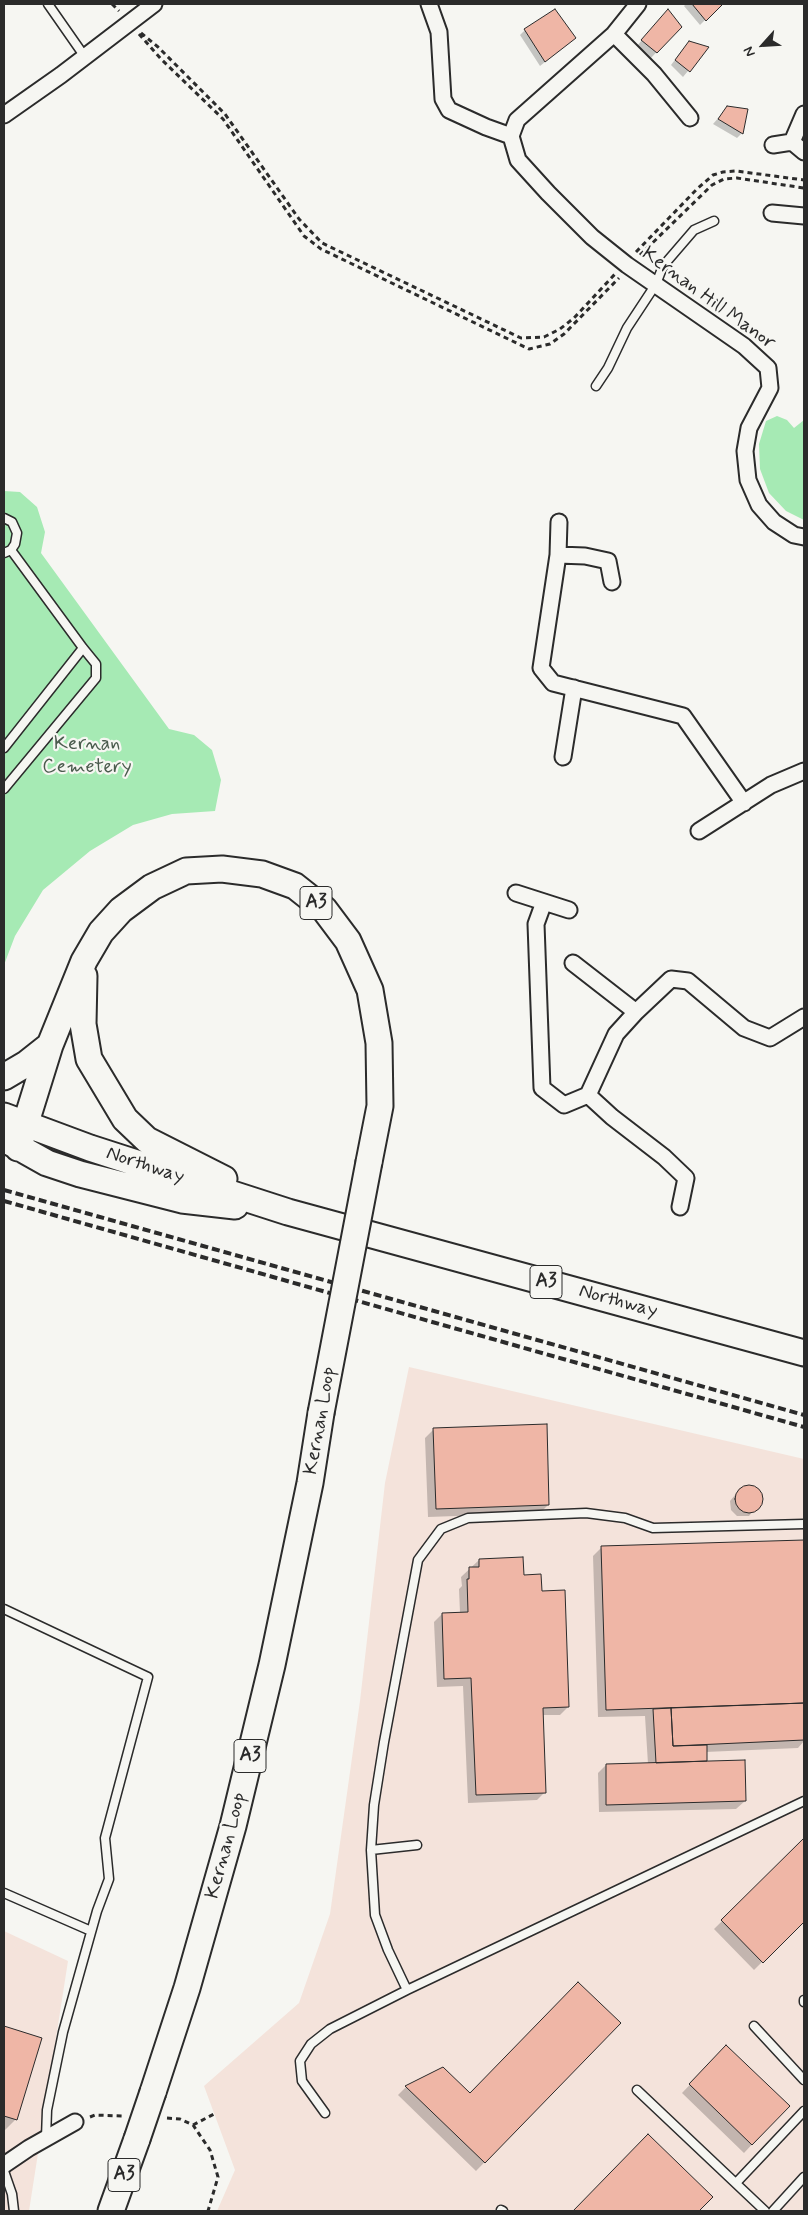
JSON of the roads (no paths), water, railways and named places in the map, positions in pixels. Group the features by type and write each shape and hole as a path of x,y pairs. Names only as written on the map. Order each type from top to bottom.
{"highway":[{"name":"Kernan Loop","path":"84,961 101,932 122,910 152,887 186,871 222,869 262,874 295,886 324,909 348,941 370,990 379,1043 380,1106 321,1413 310,1483 272,1666 234,1826 187,1988 153,2092 135,2128 111,2211"},
{"name":"A3","path":"13,1132 84,961"},
{"name":"A3","path":"84,961 84,1024 89,1059 125,1119 147,1140 288,1212"},
{"path":"4,1077 26,1064 50,1045"},
{"name":"Northway","path":"13,1132 288,1212 804,1353"},
{"name":"Northway","path":"13,1132 36,1142 103,1162 226,1205 288,1212"}],"street":[{"path":"4,115 85,57 154,4"},
{"path":"429,4 439,32 444,99 449,110 486,128 511,136 517,120 614,34 638,4"},
{"path":"614,34 654,74 690,118"},
{"path":"792,142 804,114"},
{"name":"Kernan Hill Manor","path":"511,136 518,160 592,237 627,264 744,346 768,368 770,388 749,428 745,451 748,480 759,505 774,522 794,535 804,537"},
{"path":"773,145 792,142 804,152"},
{"path":"772,213 804,216"},
{"path":"559,522 558,555 541,668 553,683 683,716 744,802"},
{"path":"558,555 585,556 608,562 612,582"},
{"path":"563,757 574,688"},
{"path":"699,832 771,785 804,771"},
{"path":"516,893 570,910"},
{"path":"544,902 536,924 542,1088 564,1105 588,1095 616,1034 671,978 688,981 744,1028 770,1038 804,1017"},
{"path":"573,963 636,1012"},
{"path":"588,1095 612,1117 664,1157 686,1178 680,1207"},
{"path":"4,2165 75,2122"}],"lane":[{"path":"48,4 85,57"},
{"path":"596,386 608,368 627,328 656,284 663,266 694,230 714,221"},
{"path":"4,518 12,522 17,533 15,544 7,552 96,664 96,678 4,789"},
{"path":"4,748 83,648"},
{"path":"407,1990 375,1915 371,1850 374,1805 418,1560 441,1529 468,1518 586,1513 625,1518 653,1528 804,1524"},
{"path":"4,1609 148,1678 105,1838 109,1879 91,1932 63,2032 47,2110 46,2138"},
{"path":"325,2114 302,2081 300,2061 311,2044 330,2029 407,1990 804,1802"},
{"path":"371,1850 417,1845"},
{"path":"4,1893 91,1932"},
{"path":"754,2026 804,2080"},
{"path":"638,2090 765,2211"},
{"path":"736,2183 804,2111"},
{"path":"4,2171 12,2194 14,2211"},
{"path":"773,2211 804,2177"}],"railway":[{"path":"4,1190 804,1415"},
{"path":"4,1201 804,1427"}],"park label":[{"name":"Kernan Cemetery","path":"87,756"}]}
